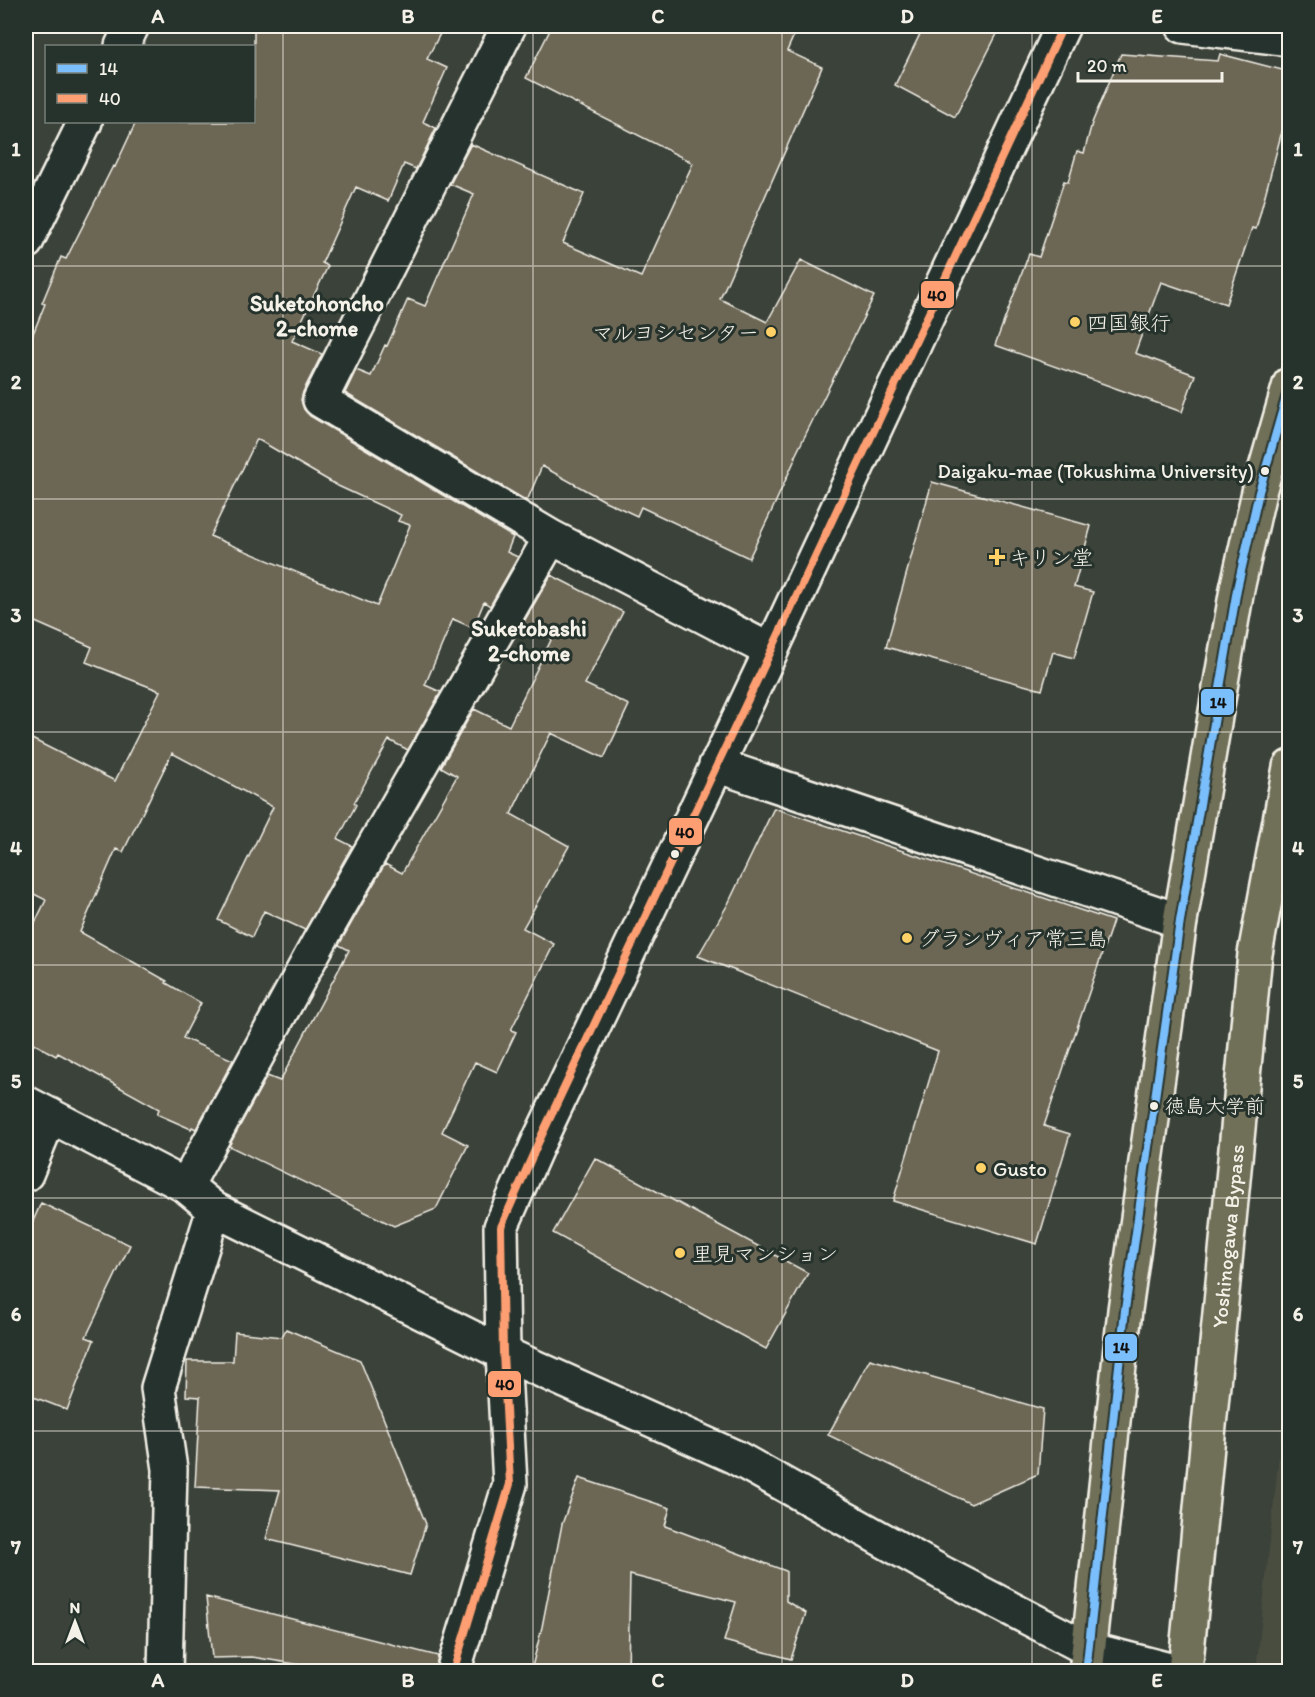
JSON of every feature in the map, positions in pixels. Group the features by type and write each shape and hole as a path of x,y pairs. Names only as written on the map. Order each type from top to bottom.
{"highway":[{"path":"1087,1660 1125,1310 1180,921 1237,588 1259,492 1290,384"},
{"name":"Yoshinogawa Bypass","path":"1185,1671 1255,954 1290,767"}],"street":[{"path":"122,45 132,26"},
{"path":"509,26 320,400 551,537 771,651"},
{"path":"453,1671 510,1484 503,1353 501,1227 544,1130 1063,26"},
{"path":"1183,26 1290,39"},
{"path":"26,242 85,123"},
{"path":"186,1186 325,931 551,537"},
{"path":"716,765 1180,921"},
{"path":"26,1174 38,1109 186,1186 214,1209 503,1353 735,1456 950,1578 1087,1660 1177,1671"},
{"path":"165,1671 170,1468 158,1388 214,1209"}],"shaded area":[{"path":"1289,1360 1289,1671 1256,1671"}],"building":[{"path":"254,26 444,26 427,59 447,68 423,122 436,128 416,169 404,164 388,201 356,187 322,263 328,266 292,341 322,354 301,400 310,416 513,537 507,552 518,557 490,606 484,602 473,628 453,619 425,685 441,692 408,750 389,740 354,803 356,805 338,839 352,846 305,930 264,911 252,937 218,920 273,807 172,753 123,852 116,849 80,932 201,1003 183,1038 233,1060 196,1129 157,1114 159,1109 58,1053 56,1056 26,1039 26,941 46,900 26,890 26,736 115,781 160,691 86,662 92,647 26,618 26,351 61,257 66,259 113,166 115,167 136,123 255,123","holes":["257,439 338,486 401,515 398,521 410,525 377,606 210,536"]},
{"path":"552,26 798,26 787,51 822,67 720,299 767,322 801,260 874,296 795,456 749,558 641,507 637,516 542,466 527,501 345,393 356,370 371,376 408,299 425,306 474,194 450,184 471,144 584,194 563,243 641,277 693,163 526,78"},
{"path":"924,26 1001,26 955,117 895,85"},
{"path":"1121,54 1218,61 1220,54 1290,72 1290,101 1256,229 1252,228 1226,304 1161,282 1135,353 1195,375 1182,412 995,345 1029,254 1039,257 1064,181 1068,182 1077,151 1084,153 1092,123"},
{"name":"キリン堂","path":"932,482 1091,526 1074,587 1093,592 1074,658 1053,652 1042,690 886,647"},
{"path":"551,575 623,612 585,684 629,705 604,758 551,733 511,814 569,846 523,928 554,944 511,1030 516,1032 497,1072 475,1062 442,1132 468,1145 436,1209 394,1226 229,1146 267,1076 280,1081 349,950 339,945 385,864 402,873 457,776 441,767 474,709 509,726 552,638 523,623"},
{"name":"グランヴィア常三島","path":"774,808 1113,921 1044,1126 1070,1134 1037,1244 893,1201 938,1051 698,956 728,904"},
{"name":"里見マンション","path":"595,1158 808,1273 766,1349 553,1233"},
{"path":"41,1203 130,1245 86,1337 94,1340 67,1410 26,1394 26,1237"},
{"path":"286,1329 360,1360 426,1524 410,1575 266,1539 280,1490 195,1487 200,1397 186,1396 187,1361 233,1361 235,1332 282,1337"},
{"path":"870,1359 1043,1409 1038,1474 971,1504 828,1435"},
{"path":"579,1478 670,1508 665,1526 786,1571 786,1601 806,1613 791,1659 724,1641 736,1602 630,1575 628,1671 531,1671 562,1524"},
{"path":"206,1597 438,1656 435,1671 338,1671 252,1657 212,1658"}],"transit line":[{"name":"40","path":"453,1672 510,1484 503,1353 501,1227 539,1141 1063,26"},
{"name":"14","path":"1086,1672 1125,1310 1180,921 1237,589 1259,492 1290,384"}],"place":[{"name":"四国銀行","path":"1075,322"},
{"name":"マルヨシセンター","path":"771,332"},
{"name":"Daigaku-mae (Tokushima University)","path":"1265,471"},
{"name":"キリン堂","path":"997,557"},
{"name":"グランヴィア常三島","path":"907,938"},
{"name":"徳島大学前","path":"1154,1106"},
{"name":"Gusto","path":"981,1168"},
{"name":"里見マンション","path":"680,1253"}],"district":[{"name":"Suketohoncho 2-chome","path":"317,316"},
{"name":"Suketobashi 2-chome","path":"529,640"}]}
